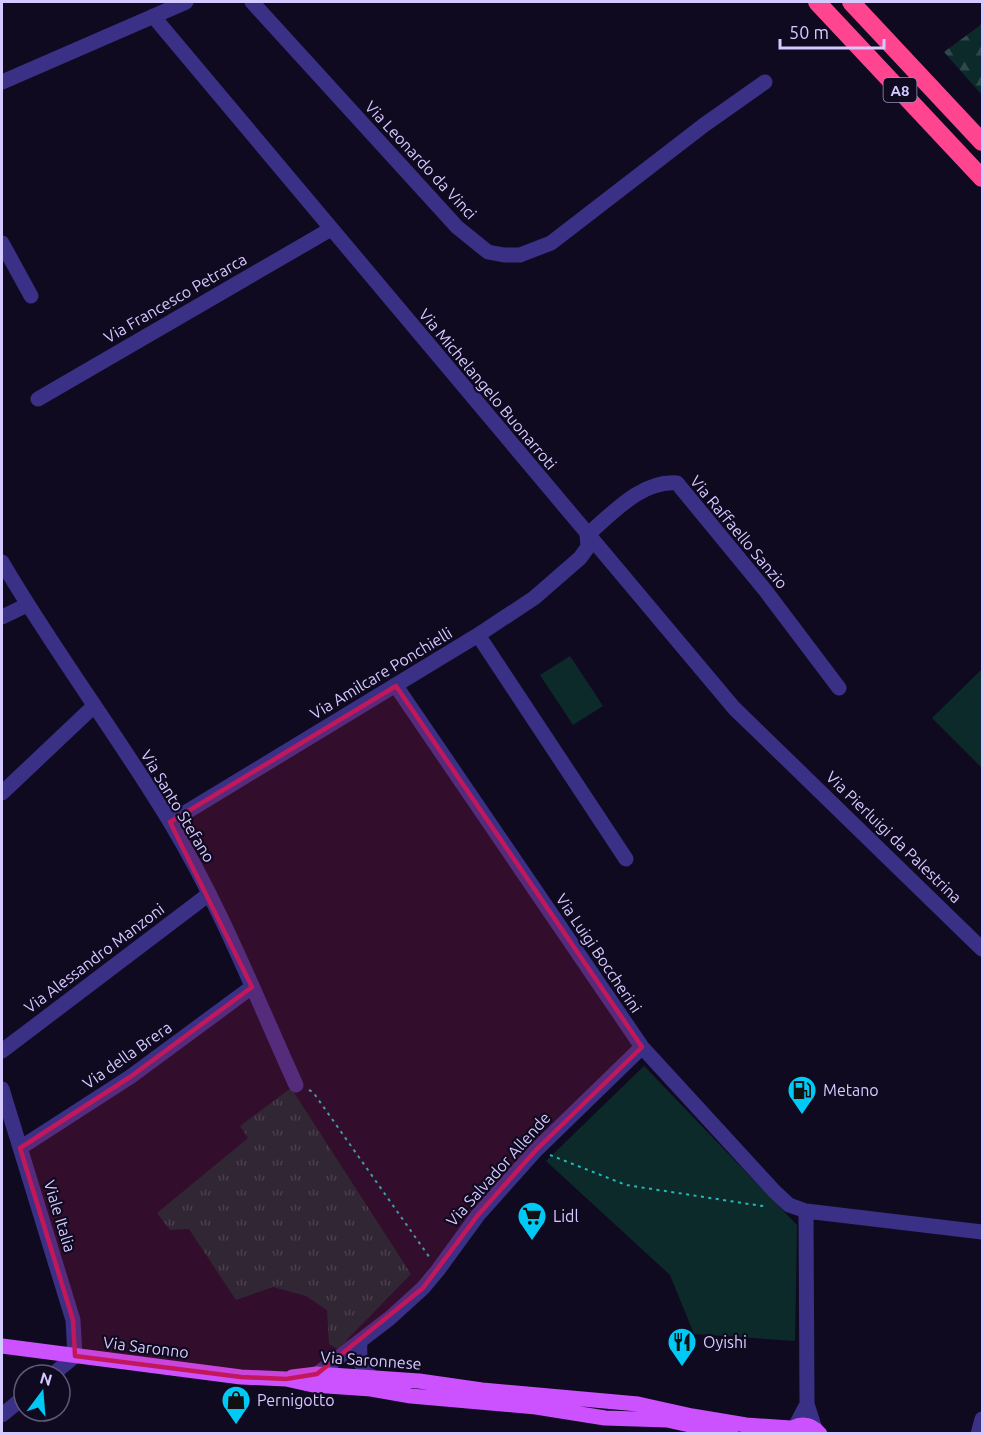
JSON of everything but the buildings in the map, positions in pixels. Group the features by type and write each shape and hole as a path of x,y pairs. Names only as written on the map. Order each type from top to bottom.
{"highway":[{"name":"A8","path":"818,2 982,178"},
{"name":"A8","path":"851,2 982,142"}],"main road":[{"name":"Via Saronno","path":"2,1346 241,1377 286,1379"},
{"name":"Via Saronnese","path":"286,1379 317,1374 419,1381 493,1391 613,1401 746,1425 791,1429 807,1425 819,1432"},
{"name":"Via Saronnese","path":"286,1379 313,1385 536,1407 605,1418 667,1420 731,1434"}],"street":[{"path":"2,82 186,2"},
{"name":"Via Leonardo da Vinci","path":"252,2 457,227 488,252 504,255 520,255 551,243 704,125 765,82"},
{"name":"Via Michelangelo Buonarroti","path":"153,16 734,708 806,777"},
{"name":"Via Francesco Petrarca","path":"38,399 331,229"},
{"path":"2,243 31,296"},
{"name":"Via Raffaello Sanzio","path":"587,535 639,492 667,482 677,483 765,590 839,688"},
{"name":"Via Amilcare Ponchielli","path":"170,822 396,686 534,598 580,558 588,547 587,535"},
{"name":"Via Santo Stefano","path":"2,562 27,605 170,822 209,894 296,1085"},
{"path":"2,617 27,605"},
{"path":"478,635 626,859"},
{"name":"Via Luigi Boccherini","path":"396,686 642,1047 775,1192 789,1205 806,1211"},
{"path":"2,793 94,706"},
{"name":"Via Pierluigi da Palestrina","path":"806,777 979,939"},
{"name":"Via Alessandro Manzoni","path":"2,1051 209,894"},
{"name":"Via della Brera","path":"20,1148 130,1077 252,987"},
{"name":"Via Salvador Allende","path":"317,1374 360,1342 417,1293 438,1270 456,1242 478,1215 536,1150 642,1047"},
{"name":"Viale Italia","path":"2,1089 73,1320 75,1356"},
{"path":"819,1432 807,1404 806,1211 982,1232"},
{"path":"360,1342 361,1362 367,1374 374,1378"},
{"path":"67,1363 75,1356"},
{"path":"791,1429 807,1404"},
{"path":"978,1434 982,1419"}],"path":[{"path":"296,1085 313,1092 438,1270"},
{"path":"536,1150 627,1185 762,1206 775,1192"}],"highlighted area":[{"path":"396,686 642,1047 536,1150 478,1215 423,1288 317,1374 286,1379 241,1377 75,1356 73,1320 20,1148 130,1077 252,987 170,822"}],"green space":[{"path":"982,24 982,95 944,52"},
{"path":"570,656 603,706 573,725 540,675"},
{"path":"982,669 982,768 932,718"},
{"path":"644,1066 797,1225 795,1341 694,1334 670,1275 546,1161"},
{"path":"291,1088 411,1274 338,1349 329,1344 327,1310 306,1296 273,1287 236,1300 189,1229 170,1230 157,1213 248,1138 240,1126"}],"place":[{"name":"Metano","path":"802,1116"},
{"name":"Lidl","path":"532,1242"},
{"name":"Oyishi","path":"682,1368"},
{"name":"Pernigotto","path":"236,1426"}]}
